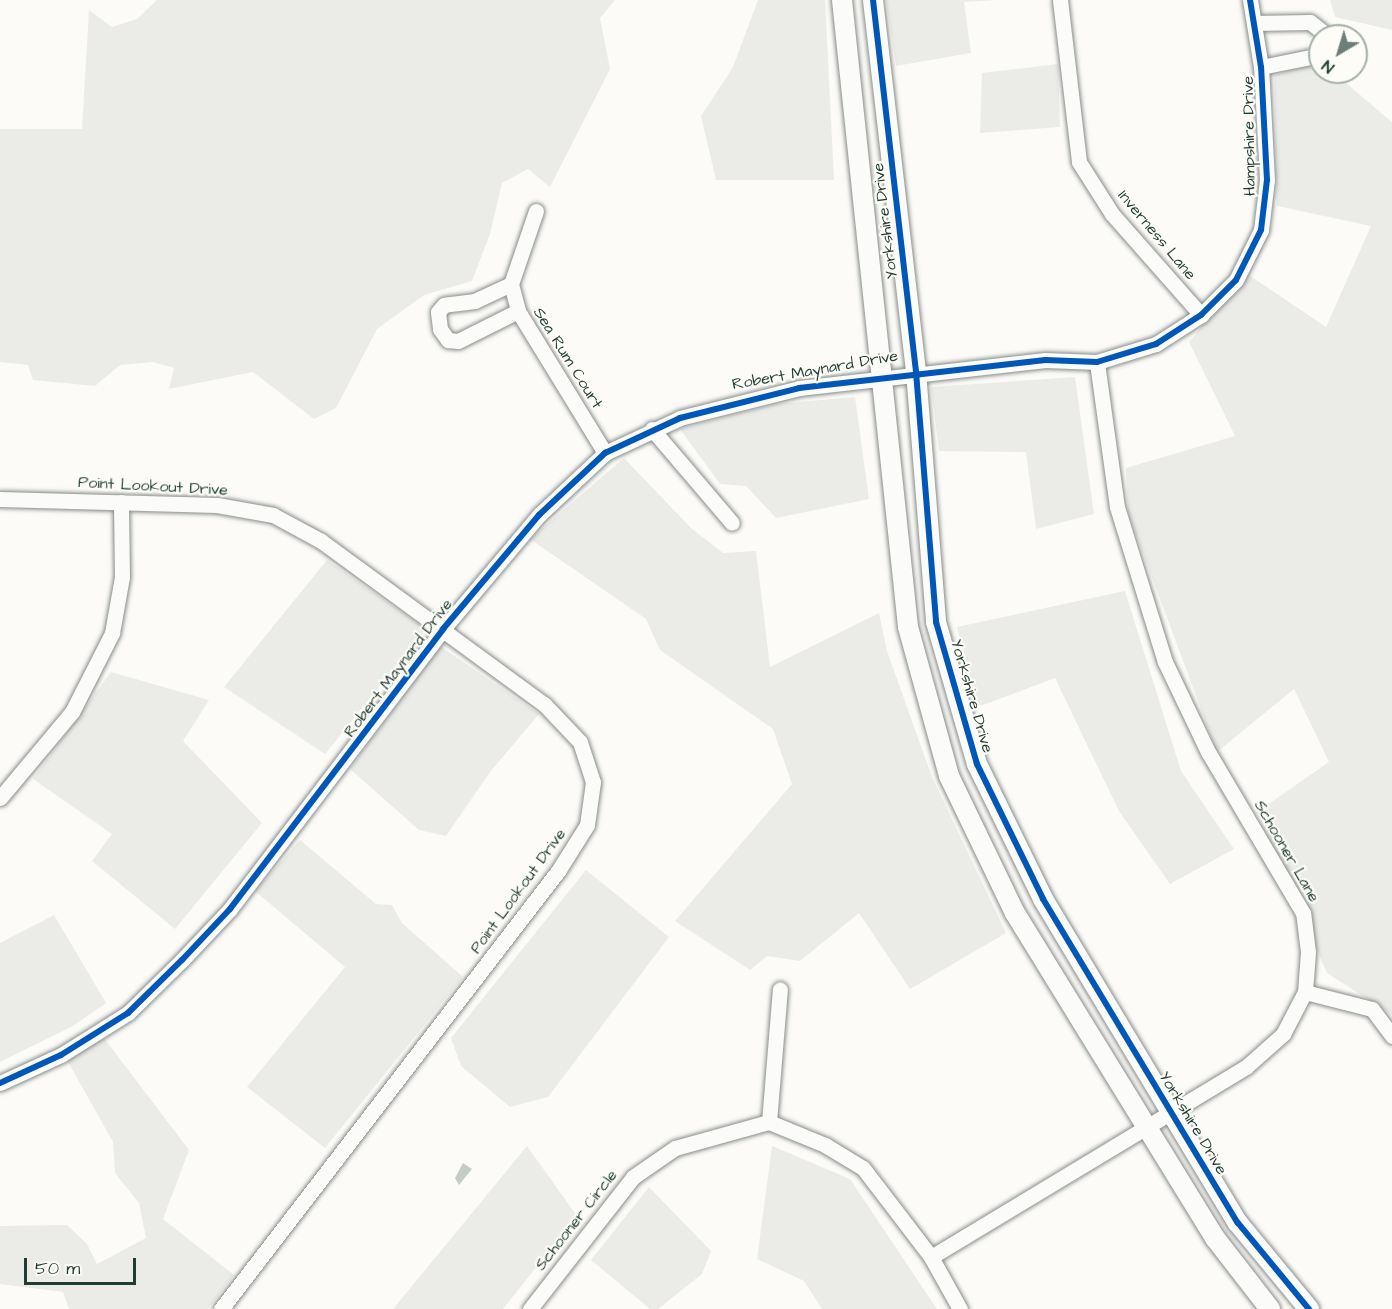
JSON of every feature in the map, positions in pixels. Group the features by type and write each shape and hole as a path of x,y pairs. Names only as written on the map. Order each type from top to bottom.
{"street":[{"name":"Yorkshire Drive","path":"842,0 885,375 908,627 949,776 1015,912 1215,1238 1270,1309"},
{"name":"Yorkshire Drive","path":"873,0 916,372 936,622 977,764 1043,899 1238,1223 1309,1309"},
{"name":"Inverness Lane","path":"1060,0 1079,162 1112,214 1201,315"},
{"name":"Hampshire Drive","path":"916,372 1046,360 1097,362 1156,344 1201,315 1236,280 1260,231 1267,180 1261,67 1250,0"},
{"path":"1254,23 1310,22 1313,24"},
{"path":"1261,67 1308,57"},
{"path":"518,311 458,341 448,340 440,329 438,312 444,305 475,301 511,284 536,211"},
{"name":"Sea Rum Court","path":"511,284 518,311 605,453"},
{"name":"Schooner Lane","path":"931,1257 1246,1067 1283,1034 1305,992 1308,952 1303,913 1208,752 1165,662 1116,507 1097,362"},
{"name":"Robert Maynard Drive","path":"0,1083 61,1055 128,1013 182,960 230,909 443,629 539,515 605,453 651,429 725,404 885,375 916,372"},
{"path":"651,429 732,523"},
{"name":"Point Lookout Drive","path":"0,498 217,505 273,515 321,541 544,704 580,742 593,782 586,825 558,871 221,1309"},
{"path":"0,798 72,712 112,633 122,577 121,502"},
{"path":"780,989 769,1122 825,1144 863,1168 931,1257 960,1309"},
{"path":"1305,992 1372,1009 1392,1036"},
{"name":"Schooner Circle","path":"530,1309 633,1177 675,1148 769,1122"}],"shaded area":[{"path":"157,0 615,0 600,18 610,69 550,187 528,169 502,183 490,234 472,281 424,295 377,329 336,408 314,419 253,372 169,389 174,368 153,362 120,365 95,386 33,380 28,365 0,362 0,129 82,129 89,10 112,27 137,19"},
{"path":"758,0 825,0 834,180 716,180 701,116 733,67"},
{"path":"886,0 997,0 964,2 971,53 896,66"},
{"path":"1330,0 1392,0 1392,30 1335,17"},
{"path":"1058,64 1060,127 980,133 982,73"},
{"path":"1308,65 1308,84 1347,84 1392,122 1392,1015 1327,973 1257,812 1329,762 1294,689 1217,752 1128,513 1126,468 1235,436 1189,342 1246,273 1326,327 1371,226 1277,206 1274,75"},
{"path":"1075,377 1094,514 1036,529 1026,452 939,451 931,387"},
{"path":"855,397 869,499 776,518 746,486 720,484 680,429 777,404"},
{"path":"624,458 691,528 723,553 756,551 770,667 879,613 887,651 932,777 1006,933 910,989 859,913 800,961 767,956 750,970 675,921 792,784 773,729 660,650 646,619 530,539"},
{"path":"327,560 426,629 325,754 224,687"},
{"path":"1125,591 1181,771 1234,849 1170,884 1119,811 1055,678 975,708 957,627"},
{"path":"440,646 539,714 490,772 446,836 419,830 350,769"},
{"path":"111,672 209,700 183,741 262,823 175,929 92,861 112,834 33,779"},
{"path":"300,840 376,904 392,905 402,923 463,977 325,1148 247,1087 345,967 255,891"},
{"path":"586,870 669,937 548,1097 510,1107 461,1066 451,1038"},
{"path":"54,915 106,1003 73,1026 0,1062 0,943"},
{"path":"104,1038 189,1150 163,1219 234,1275 208,1309 69,1309 63,1292 0,1284 0,1226 67,1225 87,1244 97,1264 146,1238 139,1203 115,1173 113,1142 67,1060"},
{"path":"527,1146 577,1216 503,1309 393,1309"},
{"path":"772,1146 850,1179 937,1309 822,1309 804,1281 757,1259"},
{"path":"463,1163 472,1169 459,1185 455,1178"},
{"path":"649,1187 711,1251 702,1274 658,1309 650,1309 591,1260"}],"cycle path":[{"path":"873,0 916,372 936,622 977,764 1043,899 1238,1223 1309,1309"},
{"path":"0,1083 61,1055 128,1013 182,960 230,909 443,629 539,515 605,453 680,418 799,388 1045,360 1097,362 1156,344 1201,315 1236,280 1261,230 1267,180 1261,67 1250,0"}]}
